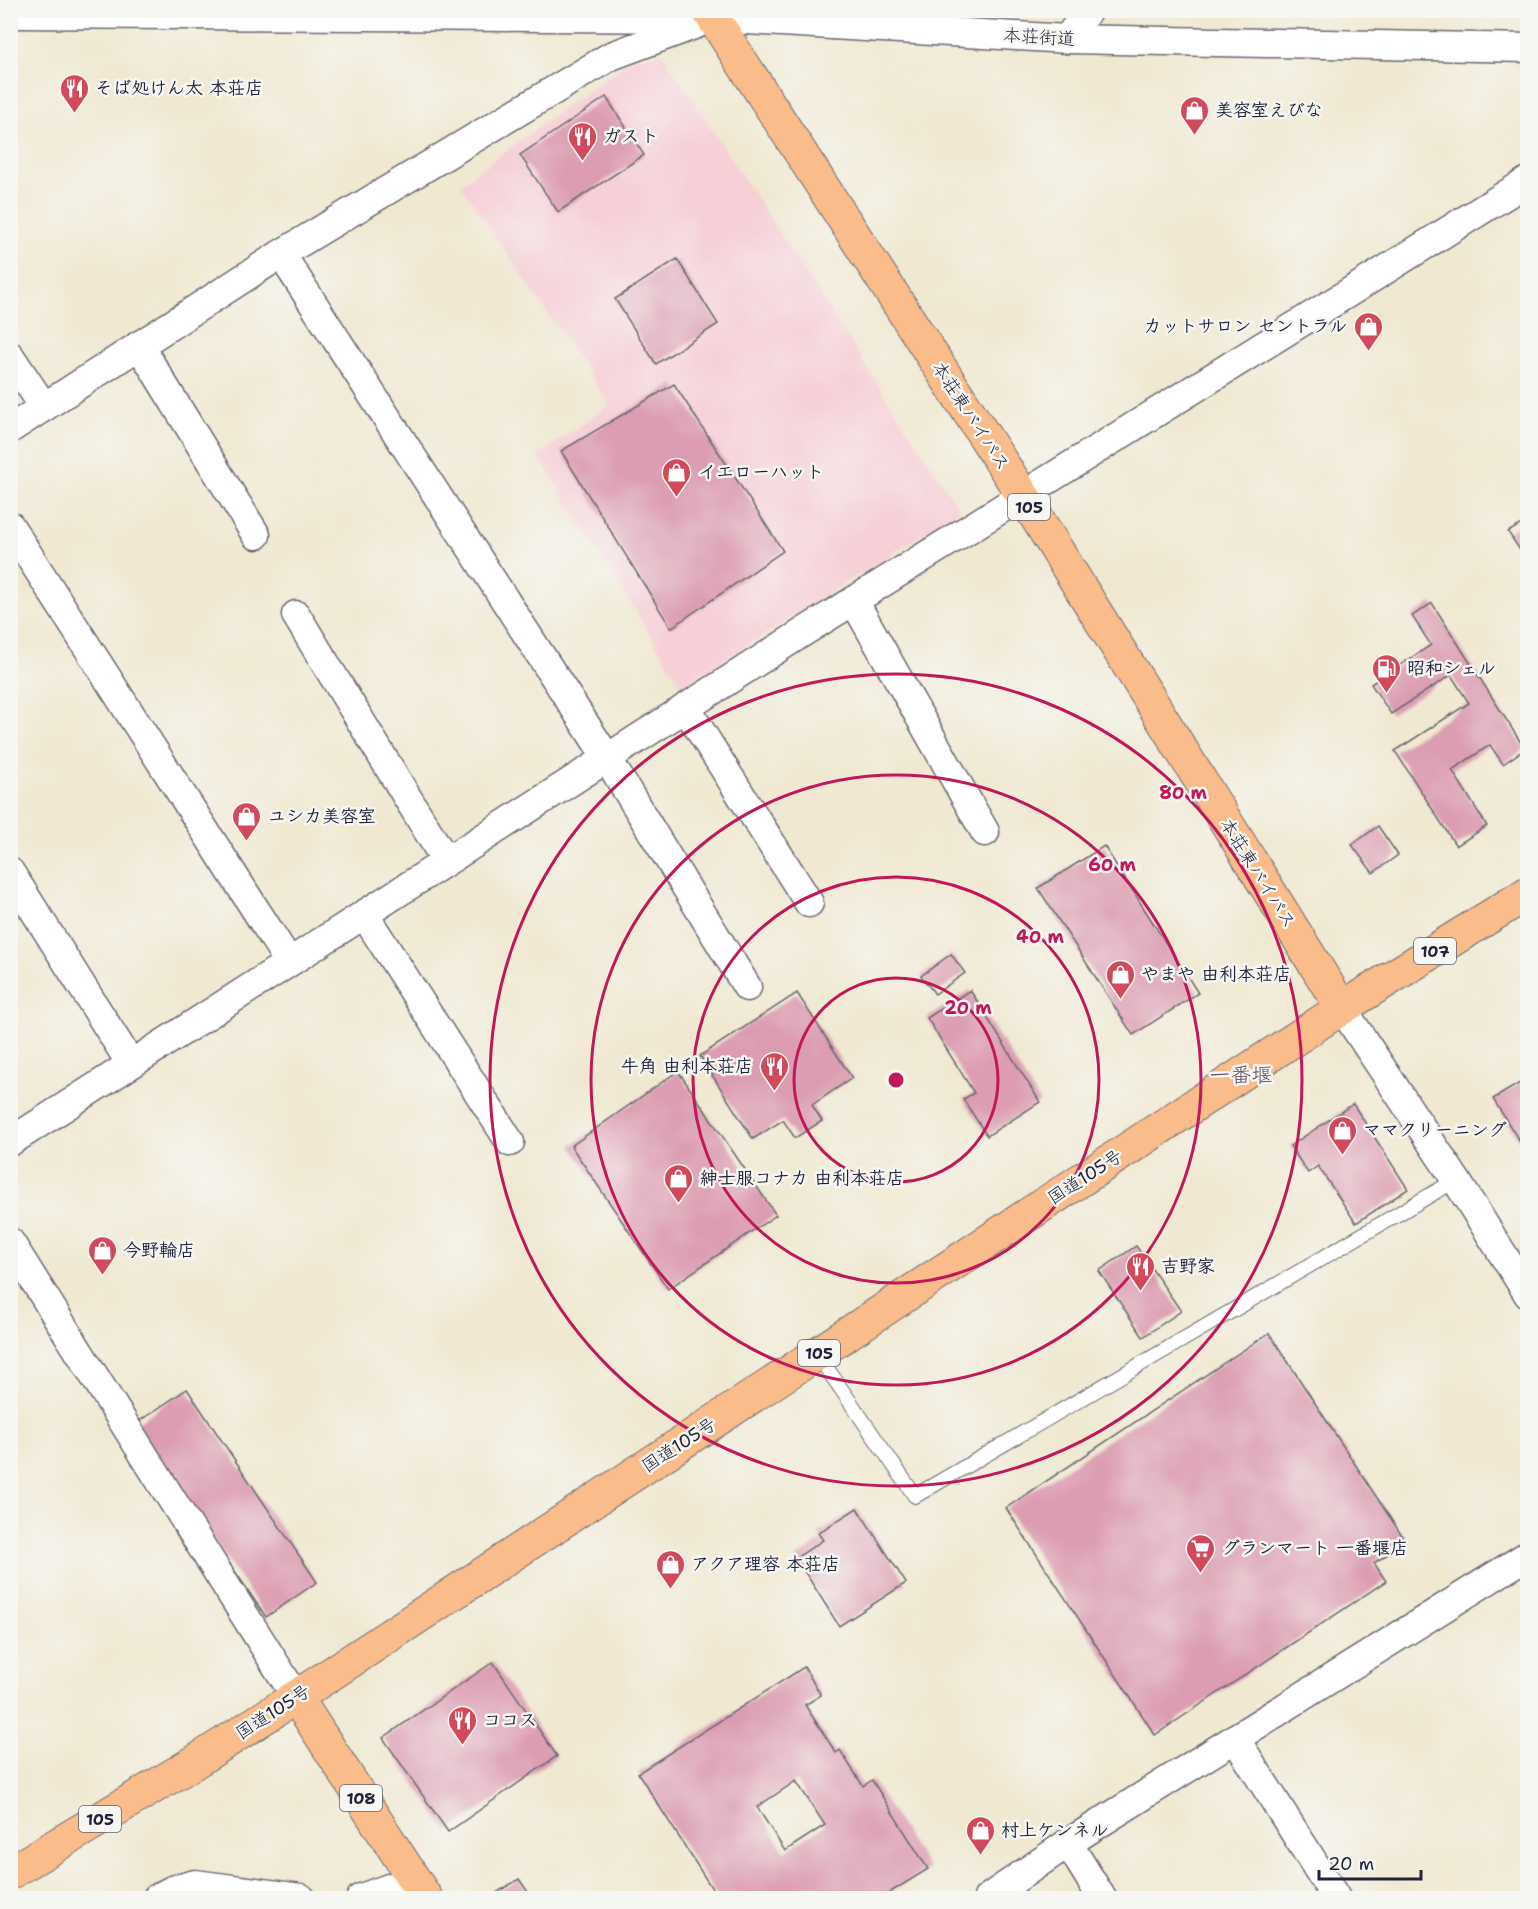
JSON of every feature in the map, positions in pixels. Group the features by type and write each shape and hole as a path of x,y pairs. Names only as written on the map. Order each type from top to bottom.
{"highway":[{"name":"本荘東バイパス","path":"711,14 1022,494 1342,1008"},
{"name":"107","path":"1342,1008 1527,893"},
{"name":"国道105号","path":"10,1873 296,1697 1342,1008"},
{"name":"108","path":"296,1697 420,1889"}],"street":[{"path":"1067,39 1088,10"},
{"name":"本荘街道","path":"10,14 711,14 1067,39 1527,48"},
{"path":"10,429 281,254 611,56 711,14"},
{"path":"10,1142 1022,494 1527,181"},
{"path":"281,254 607,758 747,987"},
{"path":"139,345 256,535"},
{"path":"10,356 44,407"},
{"path":"10,526 289,962"},
{"path":"854,601 985,832"},
{"path":"296,615 446,861"},
{"path":"686,708 808,903"},
{"path":"10,872 131,1064"},
{"path":"364,914 510,1142"},
{"path":"1342,1008 1456,1180 1527,1294"},
{"path":"10,1242 296,1697"},
{"path":"988,1899 1068,1843 1527,1555"},
{"path":"1235,1738 1336,1899"},
{"path":"1068,1843 1102,1899"},
{"path":"157,1899 172,1890 195,1884 301,1899"},
{"path":"361,1899 420,1889"}],"lane":[{"path":"817,1354 915,1496 1456,1180"}],"shaded area":[{"path":"662,53 960,510 683,687 538,455 610,405 460,184 633,58"}],"building":[{"path":"606,97 644,155 558,212 520,155"},
{"path":"677,259 718,324 656,364 615,299"},
{"path":"674,384 783,551 671,628 561,451"},
{"path":"1528,520 1528,562 1508,532"},
{"path":"1432,603 1525,749 1503,764 1490,745 1452,770 1487,826 1456,846 1395,751 1469,703 1451,675 1391,714 1371,684 1431,645 1412,616"},
{"path":"1378,826 1398,855 1373,873 1352,845"},
{"path":"1104,846 1198,993 1133,1035 1038,888"},
{"path":"951,954 965,973 935,994 921,976"},
{"path":"970,990 1040,1102 987,1136 963,1099 974,1093 927,1018"},
{"path":"797,993 852,1078 812,1105 822,1121 795,1138 783,1120 753,1139 700,1056"},
{"path":"678,1071 776,1215 668,1289 571,1146"},
{"path":"1528,1078 1528,1155 1493,1099"},
{"name":"ママクリーニング","path":"1353,1104 1408,1189 1356,1223 1318,1166 1308,1173 1290,1146"},
{"name":"吉野家","path":"1136,1246 1181,1311 1143,1337 1099,1271"},
{"path":"1269,1333 1406,1542 1374,1563 1386,1581 1155,1735 1006,1508"},
{"path":"187,1389 317,1582 266,1617 135,1424"},
{"path":"857,1508 906,1583 839,1626 796,1558 823,1540 818,1533"},
{"path":"493,1662 557,1756 448,1832 383,1738"},
{"path":"804,1667 821,1695 805,1705 836,1753 840,1750 863,1786 872,1780 928,1869 881,1898 718,1898 638,1773","holes":["796,1781 825,1825 785,1851 757,1807"]},
{"path":"519,1879 532,1898 488,1898"}],"place":[{"name":"そば処けん太 本荘店","path":"74,114"},
{"name":"美容室えびな","path":"1194,136"},
{"name":"ガスト","path":"582,162"},
{"name":"カットサロン セントラル","path":"1368,352"},
{"name":"イエローハット","path":"677,498"},
{"name":"昭和シェル","path":"1386,694"},
{"name":"ユシカ美容室","path":"247,842"},
{"name":"やまや 由利本荘店","path":"1120,1000"},
{"name":"牛角 由利本荘店","path":"774,1092"},
{"name":"ママクリーニング","path":"1342,1156"},
{"name":"紳士服コナカ 由利本荘店","path":"679,1204"},
{"name":"今野輪店","path":"102,1276"},
{"name":"吉野家","path":"1140,1292"},
{"name":"グランマート 一番堰店","path":"1201,1574"},
{"name":"アクア理容 本荘店","path":"670,1590"},
{"name":"ココス","path":"462,1746"},
{"name":"村上ケンネル","path":"980,1856"}],"district":[{"name":"一番堰","path":"1241,1075"}]}
